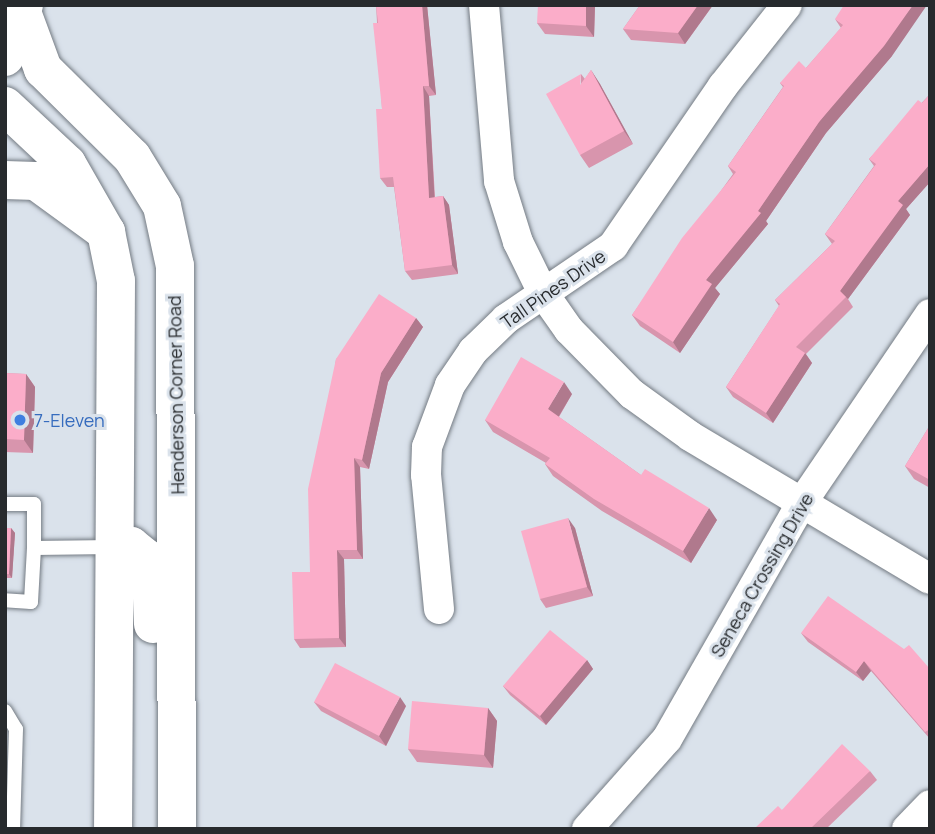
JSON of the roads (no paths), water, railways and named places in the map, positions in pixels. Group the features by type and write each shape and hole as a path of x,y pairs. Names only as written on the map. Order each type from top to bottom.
{"main road":[{"path":"5,57 23,9"},
{"name":"Henderson Corner Road","path":"23,9 43,69 132,157 162,206 175,266 180,788 177,829"},
{"path":"5,106 67,164 106,232 116,281 113,829"},
{"path":"5,180 36,181 58,193 106,232"},
{"path":"115,547 131,546 146,558 151,572 155,678 180,788"}],"street":[{"path":"485,5 499,181 518,242 543,293 592,356 632,394 690,436 930,579"},
{"name":"Tall Pines Drive","path":"439,609 425,475 436,416 473,351 506,319 613,246 723,86 787,5"},
{"name":"Seneca Crossing Drive","path":"587,829 667,739 803,501 930,314"},
{"path":"907,829 930,805"}],"lane":[{"path":"5,504 34,504 31,601 5,600"},
{"path":"34,548 115,547"},
{"path":"5,711 16,729 13,829"}],"place":[{"name":"7-Eleven","path":"20,420"}]}
